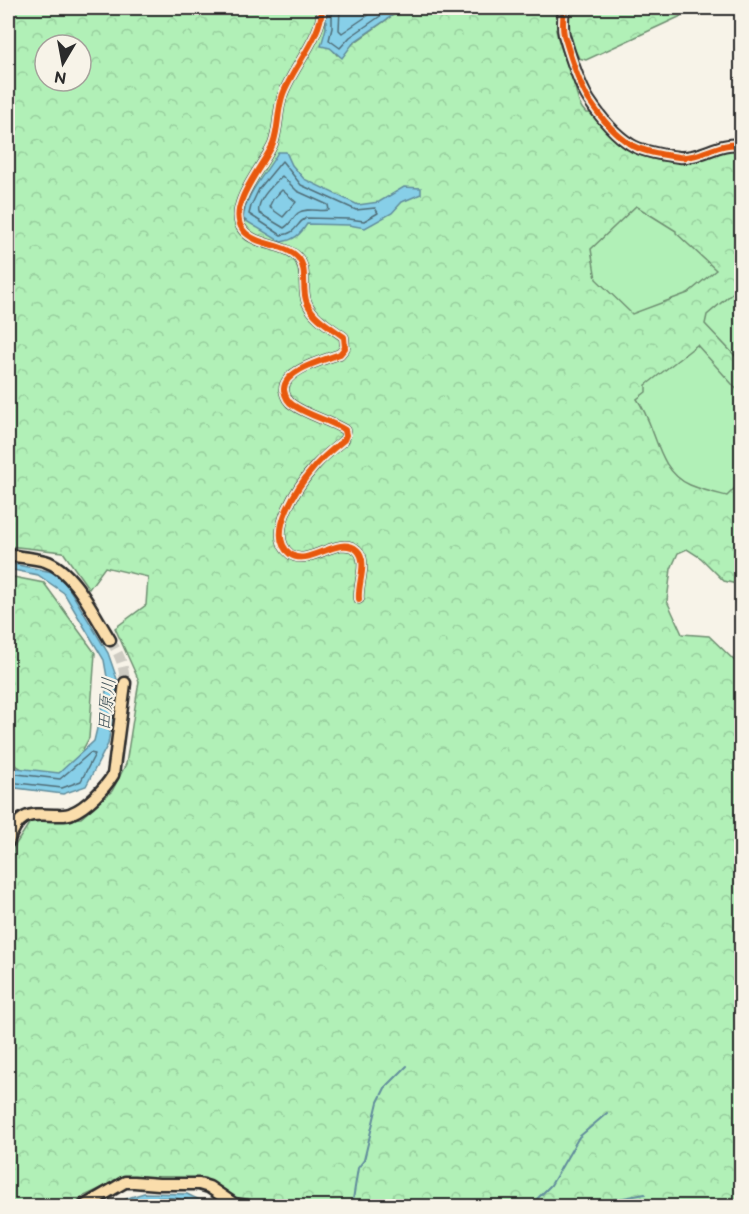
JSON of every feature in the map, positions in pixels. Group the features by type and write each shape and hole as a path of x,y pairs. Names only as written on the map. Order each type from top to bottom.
{"main road":[{"path":"8,555 46,562 58,568 71,579 110,640"},
{"path":"8,842 14,826 24,817 35,814 72,814 106,787 113,775 125,683"},
{"path":"84,1206 125,1182 199,1184 209,1187 234,1204 247,1206"}],"street":[{"path":"322,8 319,27 291,74 282,96 273,144 251,180 238,213 239,224 243,231 253,239 299,258 302,265 306,302 318,319 344,337 345,348 340,354 293,373 285,379 286,398 292,405 338,425 345,430 346,435 344,440 316,465 299,488 284,515 280,536 289,553 295,557 304,557 341,546 356,549 363,563 358,591 359,599"},
{"path":"564,8 564,34 585,93 602,117 630,144 680,157 689,157 726,145 741,145"}],"green space":[{"path":"8,8 326,8 328,39 337,55 403,8 696,8 586,60 579,58 569,39 556,30 581,106 586,113 590,113 631,151 656,160 683,162 722,151 741,151 741,585 724,581 701,558 687,549 678,553 671,569 667,601 682,634 709,636 741,667 741,1206 234,1206 205,1178 123,1178 82,1197 74,1206 8,1206 8,877 14,847 30,822 81,818 112,791 126,764 139,681 115,628 146,605 148,577 105,567 89,589 63,552 8,546"},
{"path":"636,206 676,231 716,270 688,293 632,314 596,279 591,249"},
{"path":"741,286 741,362 705,324 707,315"},
{"path":"697,345 741,394 741,482 727,496 690,485 670,469 637,399 646,392 646,385"},
{"path":"8,576 44,583 95,653 89,738 72,770 52,776 32,775 8,760"}],"water":[{"path":"326,8 403,8 354,42 342,58 330,48 321,46 326,28"},
{"path":"278,152 286,152 292,165 304,179 358,205 379,202 404,187 421,188 421,194 402,202 392,213 365,228 349,225 307,224 296,236 281,242 243,219 252,192"},
{"name":"田原川","path":"8,563 52,572 67,585 108,653 118,682 108,744 86,786 63,794 8,787 8,767 59,773 94,741 108,683 104,660 64,593 38,575 8,569"},
{"path":"144,1193 187,1194 212,1206 111,1206"}],"waterway":[{"path":"352,1206 358,1168 364,1160 378,1102 385,1088 407,1066"},
{"path":"530,1206 551,1185 579,1137 607,1113"},
{"path":"580,1206 645,1194"}],"tunnel":[{"path":"110,640 121,660 125,683"}],"cycle path":[{"path":"322,8 317,29 283,94 273,144 242,198 239,221 243,230 249,235 287,250 299,259 303,269 305,298 310,309 344,337 345,348 340,354 297,371 285,383 284,392 291,404 345,430 346,435 344,440 316,465 294,496 287,509 281,534 283,545 290,554 297,557 314,555 341,546 349,546 357,550 362,560 359,599"},
{"path":"564,8 564,35 582,86 602,118 624,140 647,151 679,157 695,155 726,145 742,145"}]}
